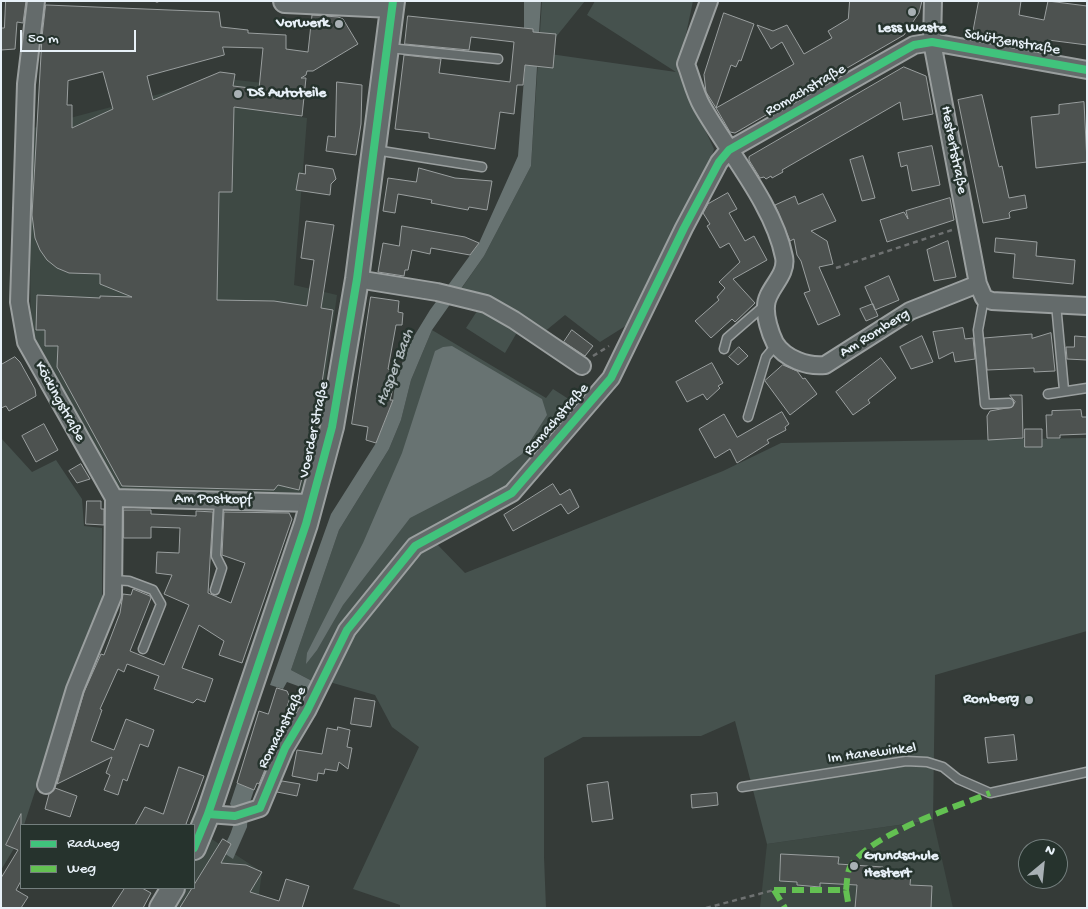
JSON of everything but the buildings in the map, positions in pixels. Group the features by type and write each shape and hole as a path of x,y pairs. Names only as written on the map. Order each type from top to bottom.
{"main road":[{"path":"285,1 392,4"},
{"name":"Voerder Straße","path":"195,846 208,814 312,503 332,427 357,279 392,4"},
{"path":"161,908 172,889"}],"street":[{"name":"Köckingstraße","path":"36,1 26,84 19,302 26,342 114,498 114,596 75,688 46,785"},
{"path":"709,1 686,64 701,104 768,212 785,258 782,272 765,305 770,331 776,344"},
{"name":"Hestertstraße","path":"933,1 932,42 981,291"},
{"name":"Romachstraße","path":"208,814 241,814 260,808 285,748 307,711 347,630 415,546 512,492 612,378 684,228 719,162 729,150 914,45 932,42"},
{"name":"Schützenstraße","path":"932,42 1087,70"},
{"name":"Romachstraße","path":"357,279 437,292 486,304 514,320 582,366"},
{"path":"981,291 992,301 1056,302 1087,306"},
{"name":"Am Romberg","path":"776,344 800,363 813,366 825,365 910,311 981,291"},
{"name":"Am Postkopf","path":"114,498 312,503"}],"lane":[{"path":"387,47 498,59"},
{"path":"373,150 482,167"},
{"name":"Hestertstraße","path":"981,291 978,330 985,404 1008,403"},
{"path":"1056,302 1064,390"},
{"path":"724,349 726,338 765,305"},
{"path":"748,417 766,357 776,344"},
{"path":"1048,394 1064,390 1087,388"},
{"path":"215,590 222,568 216,556 219,500"},
{"path":"114,580 129,581 153,590 161,604 144,649"},
{"name":"Im Hanewinkel","path":"742,787 906,761 927,762 943,767 958,779 990,793 1087,772"}],"path":[{"path":"836,268 968,225"},
{"path":"706,908 774,890"}],"shaded area":[{"path":"522,1 541,1 531,166 484,256 432,330 411,380 401,420 389,449 339,530 291,670 314,682 306,697 297,693 298,686 287,682 283,689 270,685 331,514 376,443 393,400 395,384 408,346 430,310 479,243 518,156 525,65 531,65 533,30 524,28 524,2"},
{"path":"542,1 585,1 543,53 676,72 587,15 595,1 693,1 678,72 714,149 710,162 635,320 600,342 565,315 543,333 457,295 484,256 531,166"},
{"path":"219,78 263,83 262,111 307,118 294,285 337,295 316,446 306,497 118,491 31,340 29,160 33,128"},
{"path":"481,305 519,329 505,353 466,328"},
{"path":"432,330 546,398 553,389 578,405 511,488 423,538 314,682 291,670 339,530 389,449 401,420 411,380"},
{"path":"452,346 542,399 547,415 522,454 491,476 410,518 343,605 317,650 306,664 307,653 363,543 402,453 435,351 443,347"},
{"path":"1,438 32,472 56,460 82,499 84,526 102,528 102,608 69,688 24,824 20,824 19,840 1,870"},
{"path":"1087,438 1087,631 935,675 933,820 767,844 735,721 701,736 583,737 544,758 546,908 400,908 400,905 353,889 419,747 392,727 375,695 326,681 371,603 433,540 465,573 723,471 781,443"},
{"path":"237,783 254,790 248,808 247,827 233,859 221,851 234,823 236,812 230,804"},
{"name":"Grundschule Hestert","path":"933,820 953,908 760,908 767,844"},
{"path":"207,836 262,872 257,908 165,908 176,889 195,889 195,857"}],"marked path":[{"path":"846,890 850,867 860,855 875,844 914,823 990,793"},
{"path":"774,890 846,890 849,908"},
{"path":"774,890 785,908"}],"cycle path":[{"path":"195,846 208,814 306,524 332,427 357,279 393,1"},
{"path":"208,814 235,816 260,808 285,748 307,711 347,630 415,546 512,493 611,378 684,228 719,162 729,150 914,45 932,42 1087,70"}],"place":[{"name":"Less Waste","path":"912,12"},
{"name":"Vorwerk","path":"339,24"},
{"name":"DS Autoteile","path":"238,94"},
{"name":"Romberg","path":"1029,700"},
{"name":"Grundschule Hestert","path":"854,866"}],"water label":[{"name":"Hasper Bach","path":"396,368"}]}
